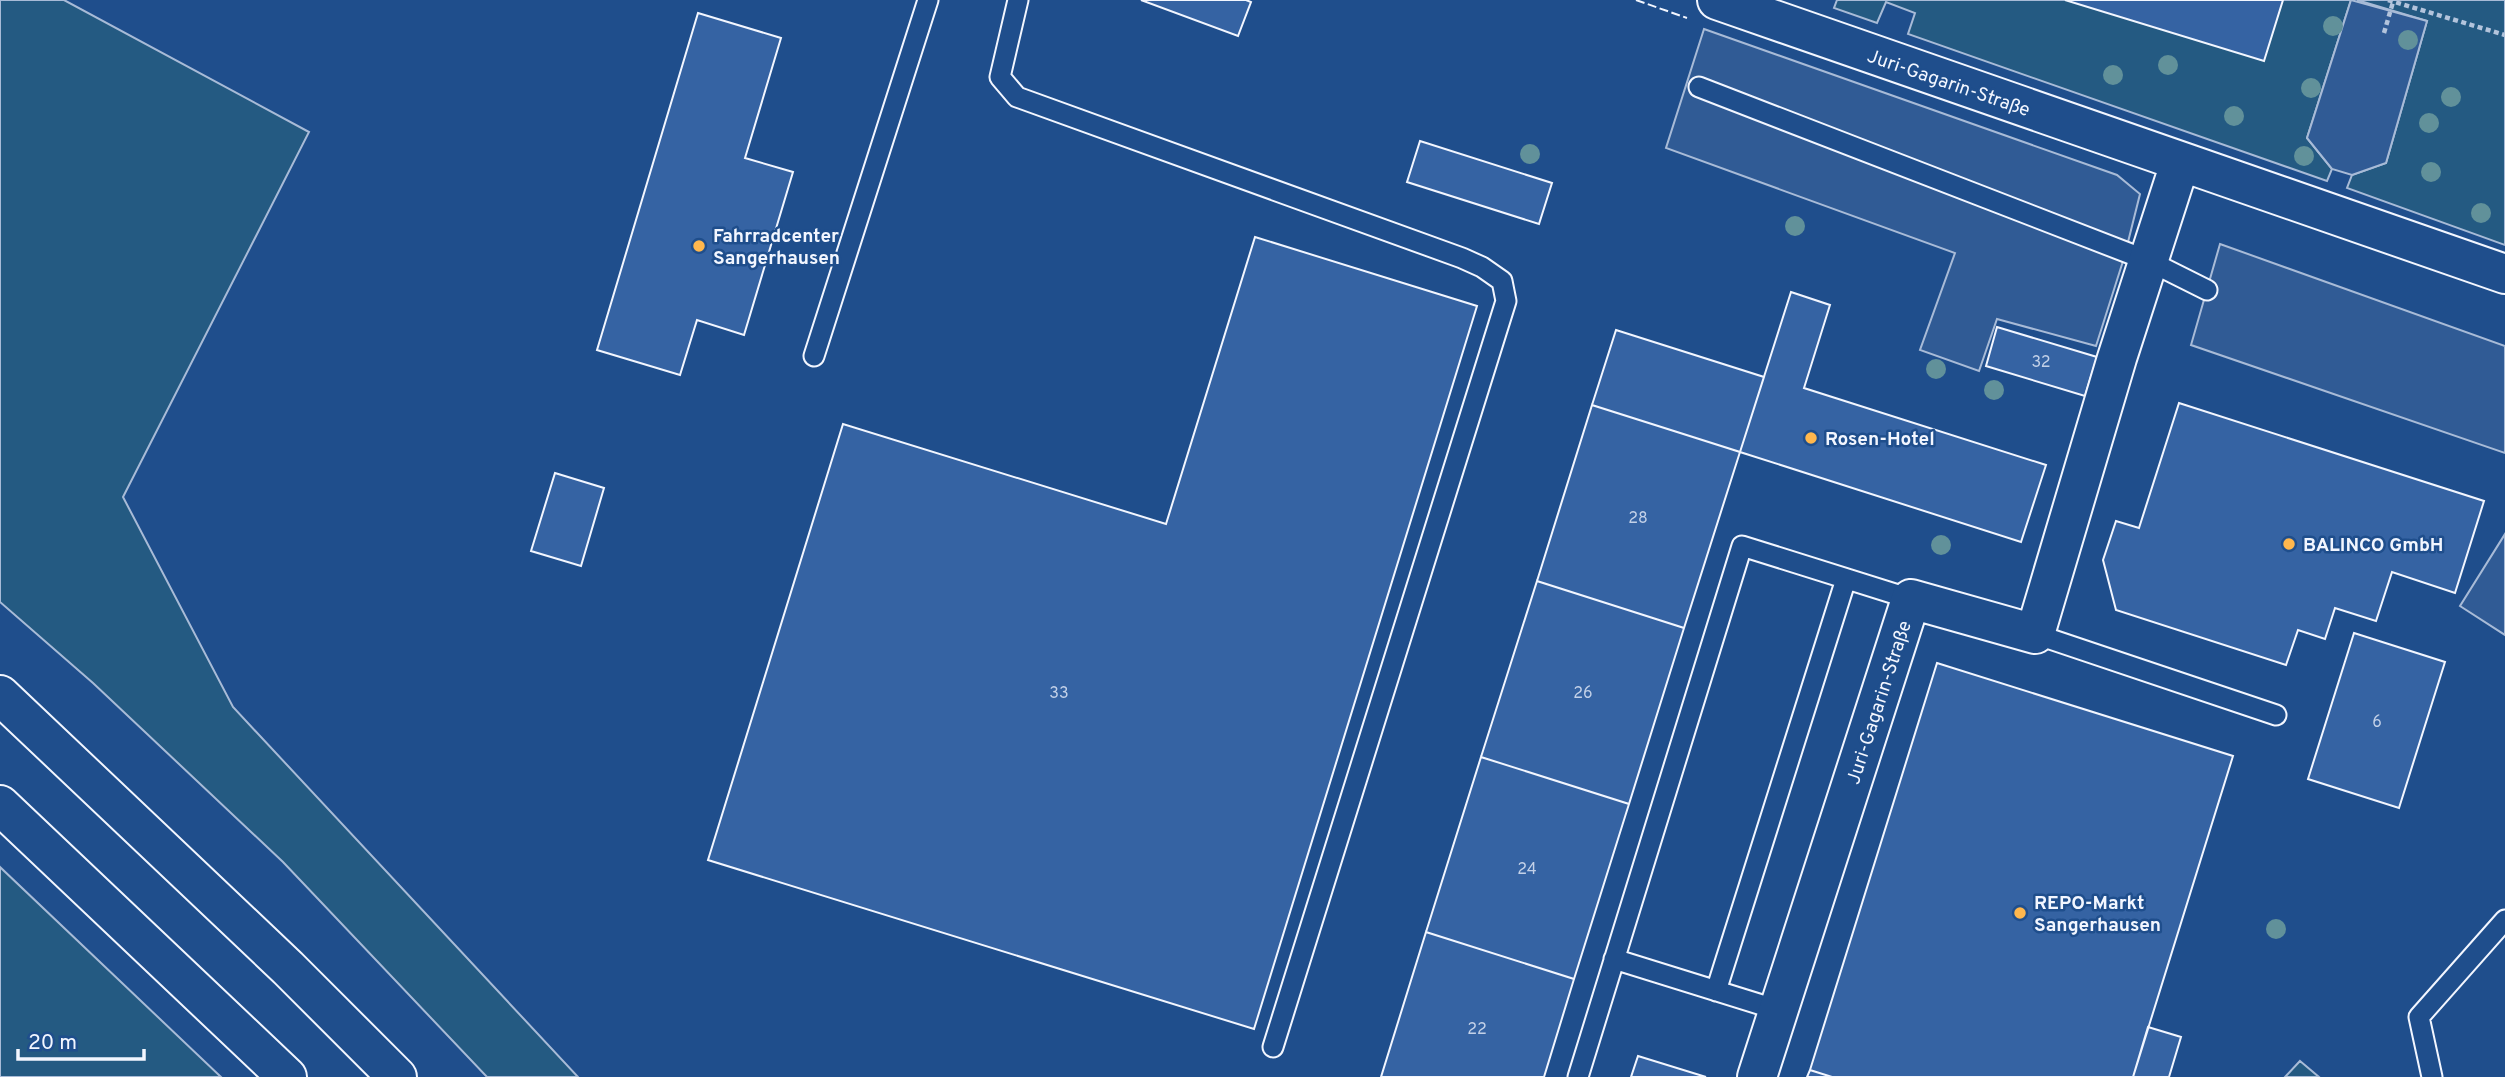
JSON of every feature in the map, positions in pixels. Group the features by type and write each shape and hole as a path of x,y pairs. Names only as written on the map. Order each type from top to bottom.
{"main road":[{"name":"Juri-Gagarin-Straße","path":"1717,0 2505,274"},
{"path":"2035,634 2117,358 2180,163"},
{"name":"Juri-Gagarin-Straße","path":"1757,1077 1911,599 2035,634"},
{"path":"0,695 288,968 397,1077"},
{"path":"0,805 287,1077"}],"lane":[{"path":"814,356 928,0"},
{"path":"1018,0 1000,77 1017,97 1462,258 1482,267 1502,281 1506,301 1273,1046"},
{"path":"1699,87 2149,261 2207,290"},
{"path":"1578,1077 1742,546 1911,599"},
{"path":"1716,991 1846,579"},
{"path":"2035,634 2276,715"},
{"path":"2432,1077 2419,1017 2505,920"},
{"path":"1614,959 1778,1010"}],"path":[{"path":"2384,33 2391,1 2505,35"}],"shaded area":[{"path":"0,0 64,0 309,132 123,497 233,707 578,1077 487,1077 283,862 93,683 0,602"},
{"path":"1837,0 2351,0 2307,138 2332,169 2327,181 1908,34 1915,13 1886,2 1877,23 1834,8"},
{"path":"2351,0 2427,21 2386,163 2352,175 2332,169 2307,138"},
{"path":"2357,0 2505,0 2505,245 2347,188 2352,175 2386,163 2427,21"},
{"path":"1704,29 2117,175 2140,194 2124,258 2096,346 1997,319 1979,371 1920,350 1955,253 1666,148"},
{"path":"2220,244 2505,346 2505,453 2191,345"},
{"path":"2505,534 2505,635 2460,606"},
{"path":"0,867 221,1077 0,1077"},
{"path":"2300,1061 2319,1077 2285,1077"}],"building":[{"path":"1141,0 1246,0 1251,2 1238,36"},
{"path":"2065,0 2283,0 2264,61"},
{"name":"Fahrradcenter Sangerhausen","path":"698,13 781,38 745,158 793,172 744,335 697,320 680,375 597,350"},
{"path":"1420,141 1552,183 1539,224 1407,182"},
{"path":"1255,237 1477,306 1254,1029 708,860 843,424 1166,524"},
{"path":"1791,292 1830,305 1804,388 2046,465 2021,542 1740,452"},
{"path":"1997,327 2097,357 2085,396 1986,366"},
{"path":"1616,330 1764,377 1740,452 1592,405"},
{"name":"BALINCO GmbH","path":"2179,403 2484,501 2455,593 2392,572 2376,621 2335,608 2325,639 2298,630 2286,665 2116,610 2103,560 2116,521 2139,528"},
{"path":"1592,405 1740,452 1684,628 1537,581"},
{"path":"555,473 604,488 581,566 531,551"},
{"path":"1537,581 1684,628 1629,804 1481,757"},
{"path":"2354,633 2445,662 2399,808 2308,779"},
{"path":"1937,663 2233,756 2133,1077 1832,1077 1810,1070"},
{"path":"1481,757 1629,804 1574,979 1426,932"},
{"path":"1426,932 1574,979 1544,1077 1381,1077"},
{"path":"2148,1027 2181,1037 2169,1077 2133,1077"},
{"path":"1638,1056 1706,1077 1631,1077"},
{"path":"1810,1070 1832,1077 1807,1077"}],"fence":[{"path":"1636,0 1687,18"}],"place":[{"name":"Fahrradcenter Sangerhausen","path":"699,246"},
{"name":"Rosen-Hotel","path":"1811,438"},
{"name":"BALINCO GmbH","path":"2289,544"},
{"name":"REPO-Markt Sangerhausen","path":"2020,913"}]}
